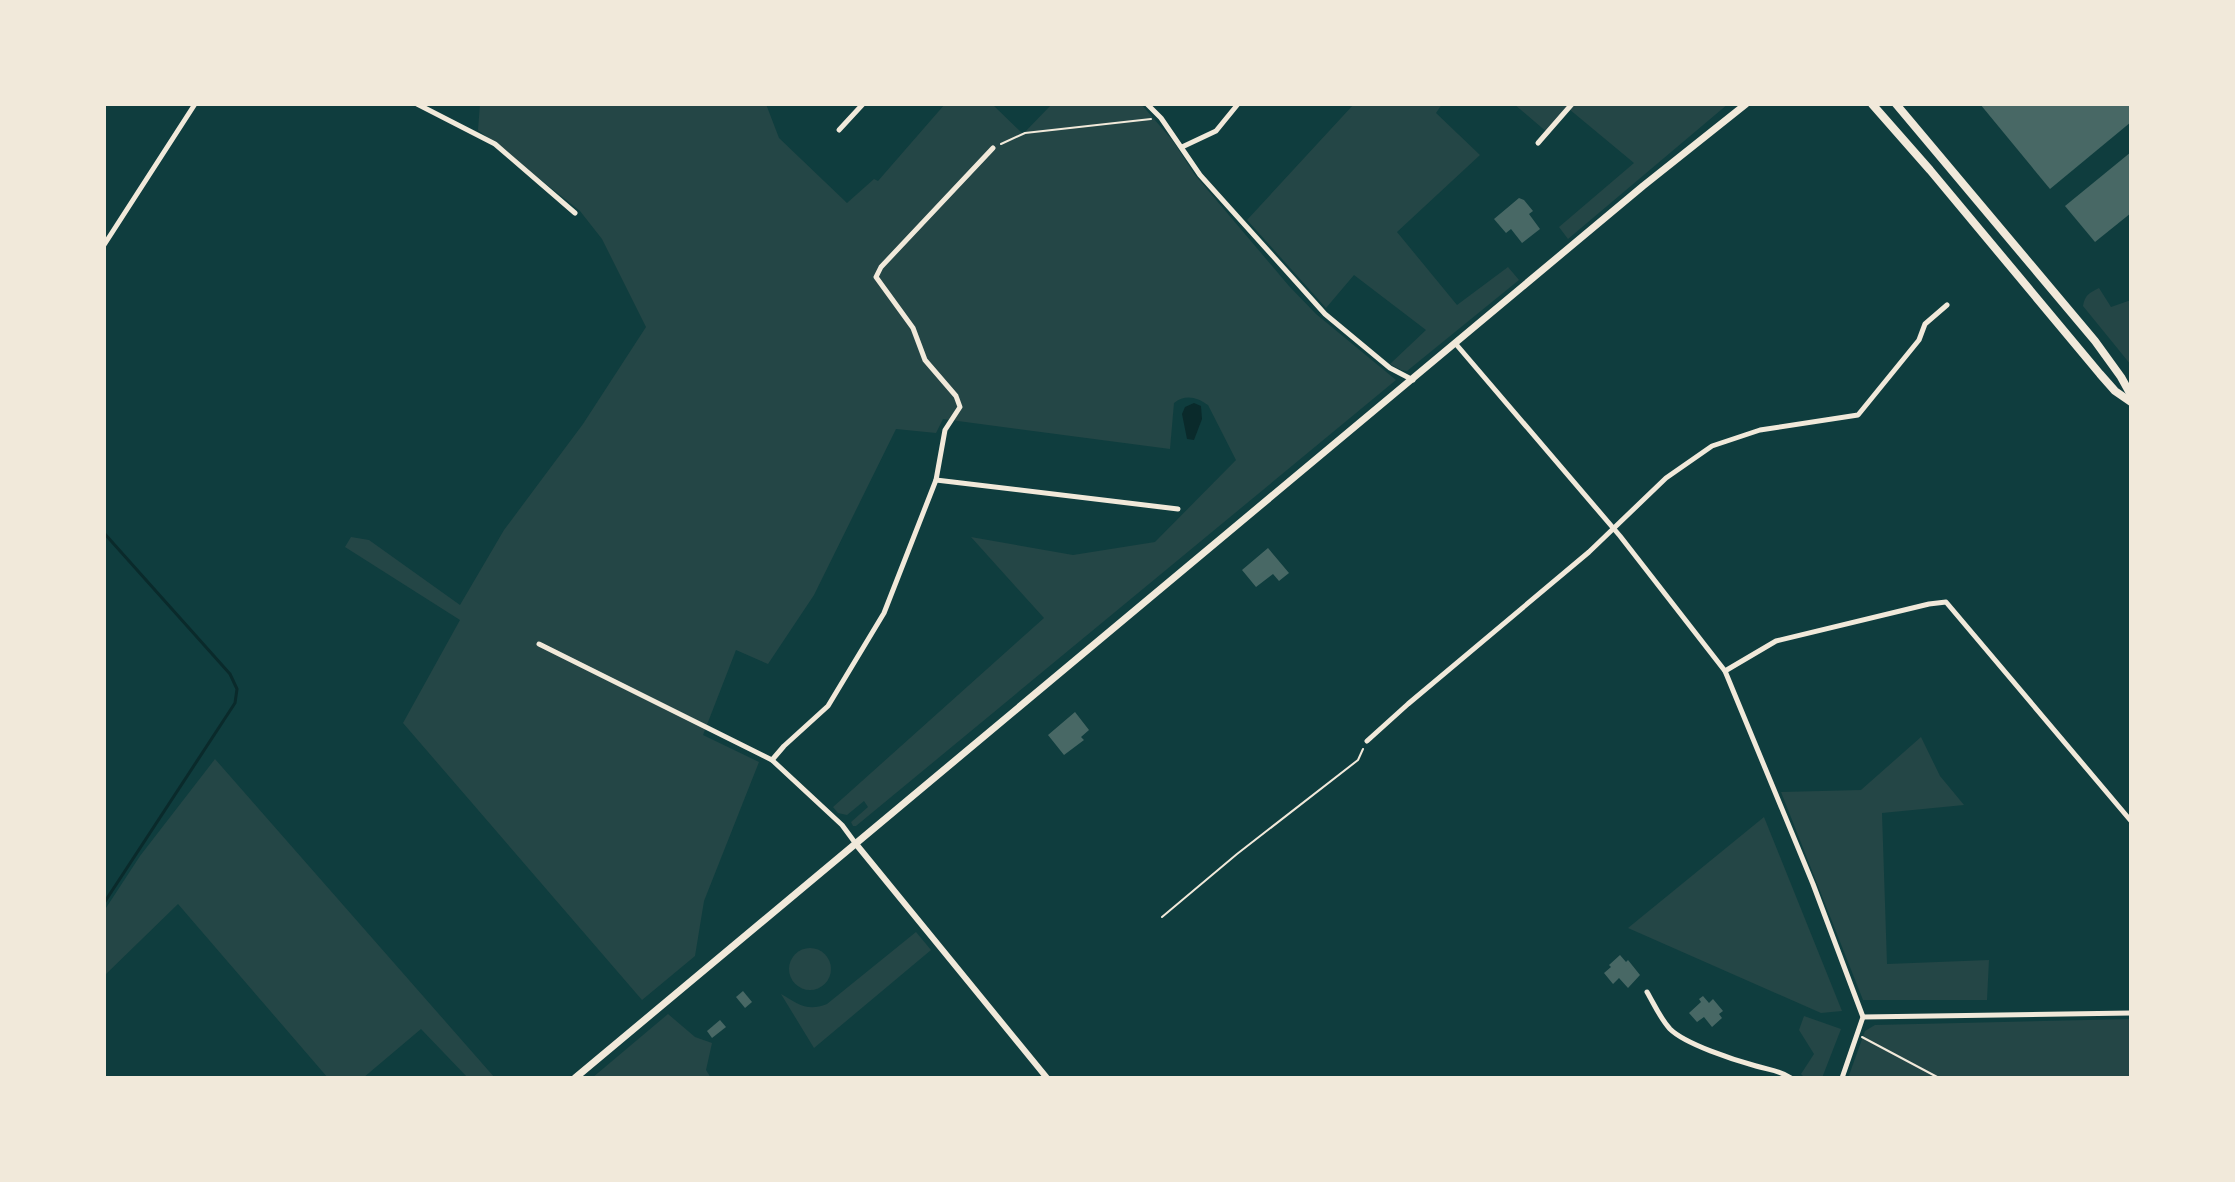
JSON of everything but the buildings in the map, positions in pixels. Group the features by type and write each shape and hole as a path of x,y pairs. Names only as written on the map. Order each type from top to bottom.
{"highway":[{"path":"1872,104 2100,374 2115,391 2131,402"},
{"path":"1896,104 2095,341 2131,395"}],"main road":[{"path":"575,1078 1630,196 1746,104"}],"street":[{"path":"104,245 195,104"},
{"path":"417,104 495,144 575,213"},
{"path":"839,130 863,104"},
{"path":"1147,104 1161,118 1200,175 1325,314 1390,368 1413,380"},
{"path":"1182,147 1216,131 1238,104"},
{"path":"1538,143 1572,104"},
{"path":"772,760 828,706 884,613 936,480 945,430 960,407 956,396 925,360 913,328 876,277 881,267 993,148"},
{"path":"1367,741 1589,552 1666,478 1712,446 1760,430 1858,415 1919,340 1925,324 1947,305"},
{"path":"1455,343 1613,528 1725,671 1813,884 1863,1017 1842,1078"},
{"path":"936,480 1178,509"},
{"path":"1725,671 1776,641 1946,602 2131,821"},
{"path":"539,644 772,760 842,825 1047,1078"},
{"path":"1647,992 1665,1022 1692,1044 1756,1066 1782,1071 1791,1078"},
{"path":"1863,1017 2131,1013"}],"path":[{"path":"993,148 1025,133 1161,118"},
{"path":"1162,917 1358,760 1367,741"},
{"path":"1857,1035 1939,1078"}],"shaded area":[{"path":"480,104 766,104 779,138 847,203 874,179 878,181 945,104 992,104 1023,134 1052,104 1141,104 1173,141 1195,175 1289,286 1316,314 1396,380 853,826 851,822 868,807 864,801 847,815 838,813 833,807 1044,618 971,537 1073,555 1155,542 1236,460 1208,405 1191,398 1182,398 1174,403 1170,449 943,419 936,433 896,429 814,595 768,664 736,650 703,735 759,762 704,901 695,956 642,1000 403,723 460,620 345,547 351,537 369,540 460,605 504,530 583,424 646,327 602,239 580,211 478,130"},
{"path":"1354,104 1442,104 1436,113 1480,155 1397,232 1457,305 1508,267 1519,280 1407,371 1390,364 1426,330 1354,275 1326,308 1247,220"},
{"path":"1514,104 1728,104 1568,239 1559,227 1634,163 1569,109 1548,133"},
{"path":"2099,288 2111,307 2131,300 2131,365 2083,306 2088,295"},
{"path":"1194,403 1201,406 1202,419 1194,440 1187,439 1182,414 1185,407"},
{"path":"1921,737 1940,776 1964,805 1882,813 1887,964 1989,960 1987,1000 1863,1000 1781,792 1861,790"},
{"path":"215,759 495,1078 468,1078 421,1029 363,1078 328,1078 178,904 104,976 104,911 140,856"},
{"path":"1764,817 1842,1011 1821,1013 1628,928"},
{"path":"916,932 931,950 814,1048 781,994 808,1007 827,1004"},
{"path":"810,948 825,954 831,969 825,984 810,990 795,984 789,969 795,954"},
{"path":"668,1014 695,1037 712,1043 706,1070 711,1078 592,1078"},
{"path":"1804,1016 1841,1029 1822,1078 1805,1078 1801,1074 1814,1054 1799,1030"},
{"path":"2131,1019 2131,1078 1848,1078 1865,1031 1875,1025"}],"waterway":[{"path":"104,533 230,674 237,689 235,703 104,903"}]}
